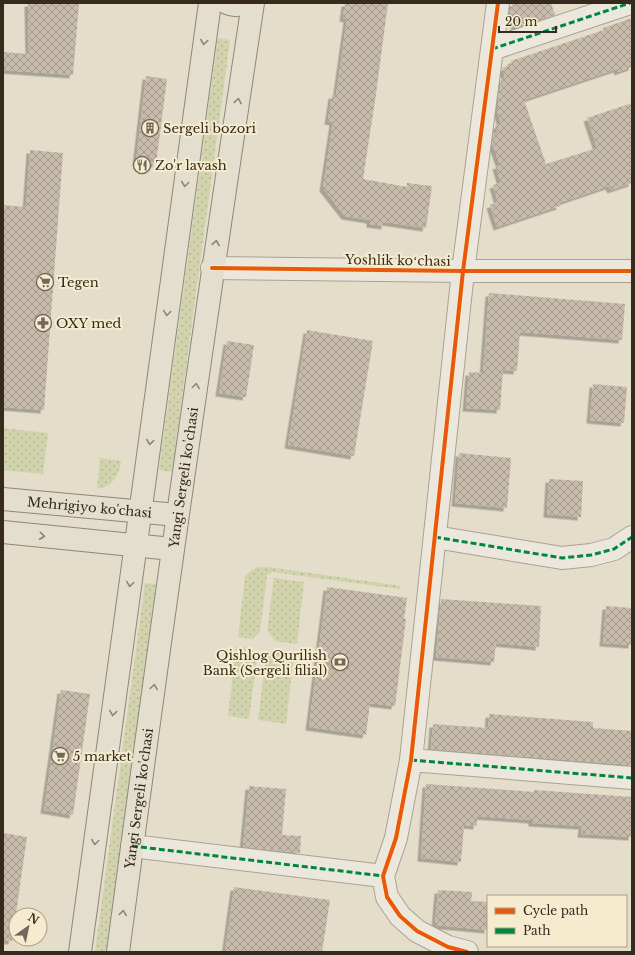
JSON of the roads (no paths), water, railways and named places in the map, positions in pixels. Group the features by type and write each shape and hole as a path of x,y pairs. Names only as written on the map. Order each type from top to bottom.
{"main road":[{"path":"80,952 210,3"},
{"path":"227,3 238,6 245,3"},
{"name":"Yangi Sergeli ko'chasi","path":"118,952 172,549 212,268 253,3"},
{"name":"Mehrigiyo ko'chasi","path":"3,499 177,515"},
{"path":"3,532 172,549"}],"street":[{"path":"467,952 448,948 417,931 400,916 387,897 383,876 396,838 410,760 463,271 498,3"},
{"path":"492,49 630,3"},
{"name":"Yoshlik koʻchasi","path":"212,268 463,271 632,271"},
{"path":"435,537 562,558 591,555 614,549 632,537 632,531"},
{"path":"410,760 632,778"},
{"path":"132,846 383,876"}],"place":[{"name":"Sergeli bozori","path":"150,128"},
{"name":"Zo'r lavash","path":"142,165"},
{"name":"Tegen","path":"45,282"},
{"name":"OXY med","path":"43,323"},
{"name":"Qishlog Qurilish Bank (Sergeli filial)","path":"340,662"},
{"name":"5 market","path":"60,756"}]}
